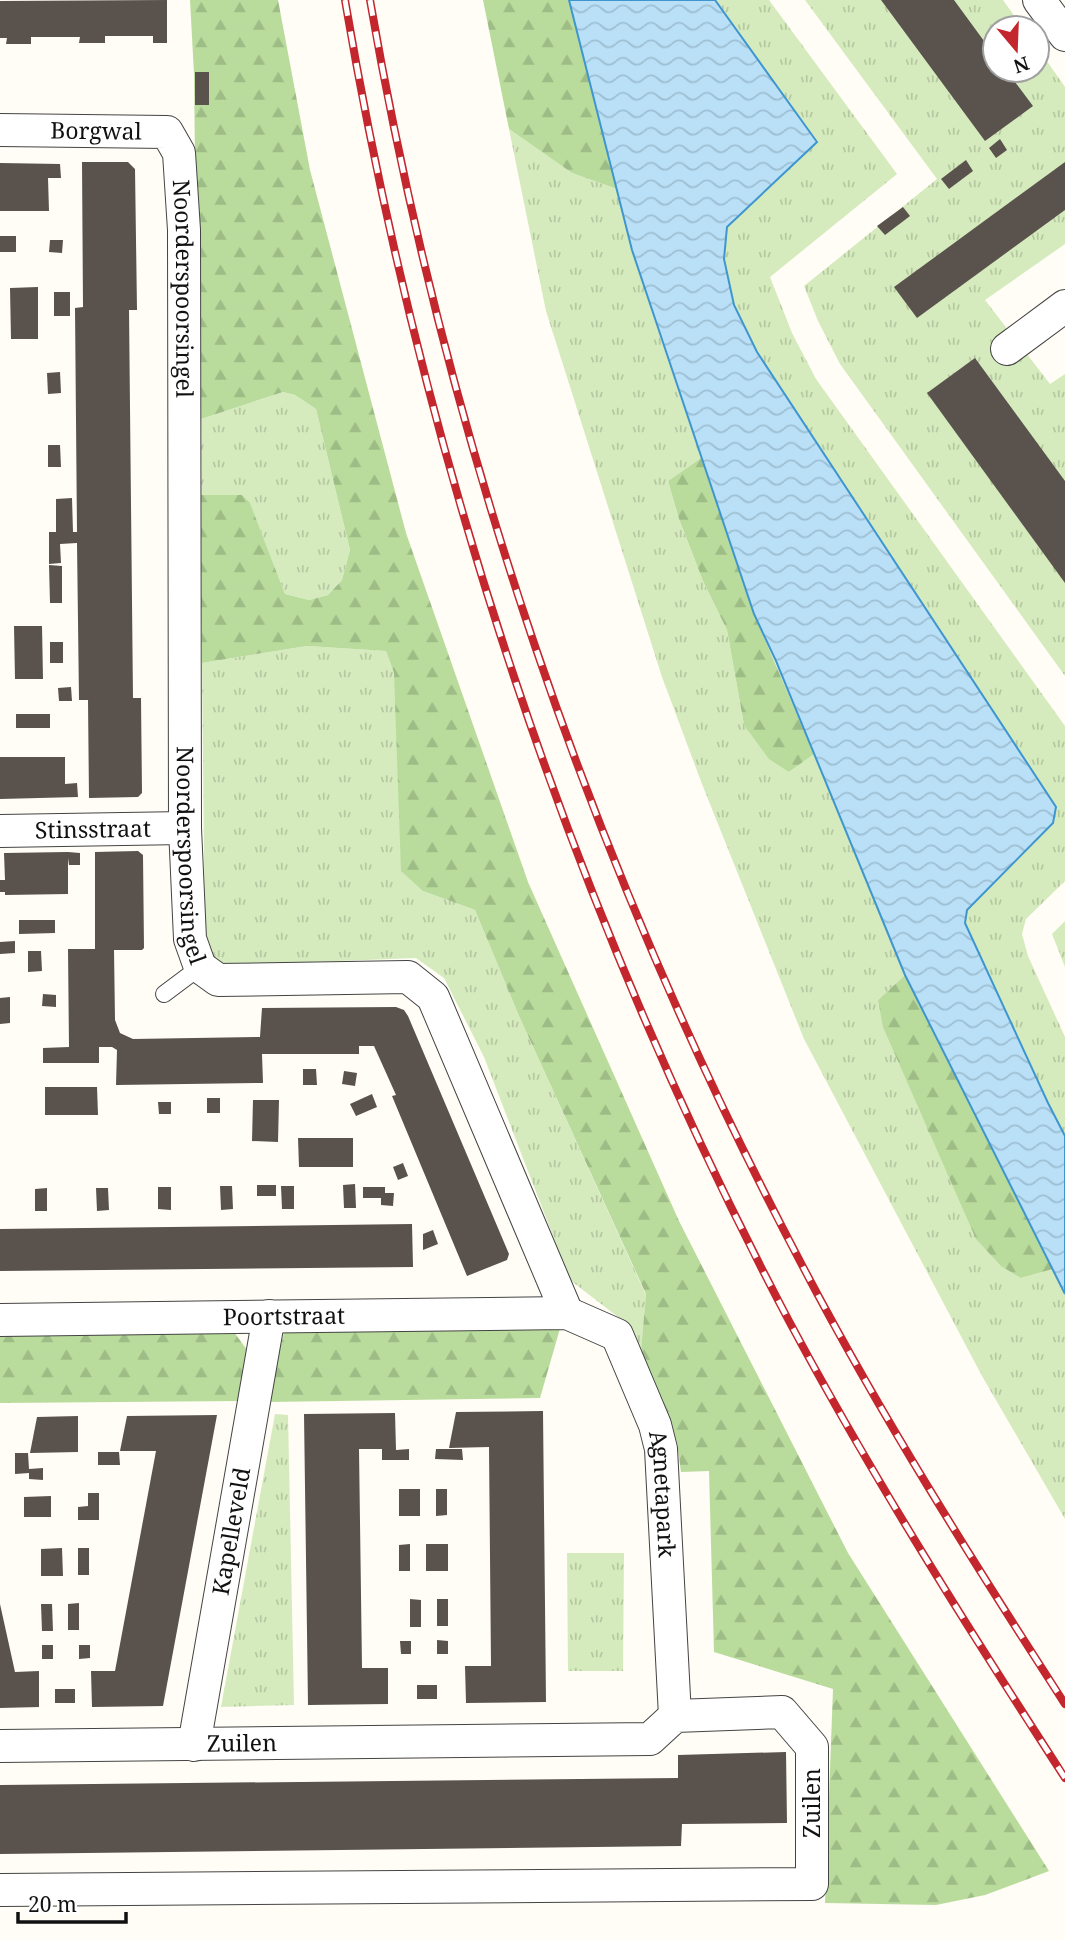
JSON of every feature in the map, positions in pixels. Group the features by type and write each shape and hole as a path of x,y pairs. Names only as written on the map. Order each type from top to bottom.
{"street":[{"path":"1039,0 1065,35"},
{"name":"Borgwal","path":"0,130 167,132 180,153"},
{"name":"Noorderspoorsingel","path":"180,153 184,230 185,828 190,939 200,967 218,980 408,977 433,997 567,1313"},
{"path":"1007,349 1065,306"},
{"name":"Stinsstraat","path":"0,831 185,828"},
{"name":"Poortstraat","path":"0,1320 567,1313"},
{"name":"Agnetapark","path":"567,1313 617,1335 655,1424 661,1449 674,1716"},
{"name":"Kapelleveld","path":"194,1745 269,1316"},
{"name":"Zuilen","path":"0,1746 650,1739 674,1716 782,1712 812,1747 812,1884 0,1890"}],"lane":[{"path":"164,994 200,967"}],"green space":[{"path":"190,0 278,0 310,170 406,533 528,882 679,1221 848,1553 1049,1871 985,1895 936,1905 825,1903 833,1689 714,1652 709,1471 681,1472 677,1443 641,1350 646,1294 519,1016 475,910 423,891 401,871 394,673 386,651 307,646 202,663 199,495 242,495 250,503 285,594 309,600 328,595 342,580 350,550 316,409 295,395 283,392 198,420 194,74"},
{"path":"483,0 569,0 617,189 572,173 509,129"},
{"path":"715,0 769,0 897,174 770,277 792,333 816,379 1065,726 1065,881 1026,919 1022,934 1028,956 1065,1037 1065,1136 965,923 967,910 1053,824 757,352 734,306 724,259 727,227 817,142"},
{"path":"805,0 1003,0 1013,14 981,14 981,84 1051,84 1051,67 1065,87 1065,244 985,300 1050,384 1065,374 1065,676 840,364 804,286 937,179"},
{"path":"509,129 572,173 617,189 651,310 701,458 668,481 679,519 703,581 727,630 744,725 789,772 814,754 905,975 878,1000 1021,1278 1053,1269 1065,1294 1065,1519 982,1376 804,1039 702,784 662,677 546,311"},
{"path":"283,392 295,395 316,409 350,550 342,580 328,595 309,600 285,594 250,504 199,495 198,420"},
{"path":"701,458 754,614 814,754 789,772 769,759 744,725 727,630 703,581 679,519 668,481"},
{"path":"307,646 386,651 394,673 423,891 475,910 519,1016 646,1295 641,1350 618,1317 570,1280 484,1057 444,978 416,958 233,965 215,961 205,947 202,663"},
{"path":"1065,921 1065,967 1052,934"},
{"path":"905,975 1053,1269 1021,1278 1001,1266 976,1239 883,1027 878,1000"},
{"path":"561,1325 540,1398 267,1402 285,1328"},
{"path":"231,1328 250,1354 241,1401 0,1403 0,1332"},
{"path":"275,1414 288,1415 294,1705 221,1707"},
{"path":"567,1553 624,1553 623,1671 568,1671"}],"water":[{"path":"569,0 715,0 817,142 727,227 724,259 734,305 757,352 1056,807 1053,823 967,910 965,923 1065,1136 1065,1294 905,975 776,661 754,614 632,250"}],"building":[{"path":"167,0 167,43 153,43 153,36 105,36 105,43 79,43 80,37 31,37 31,44 6,44 7,38 0,38 0,1"},
{"path":"881,0 954,0 981,37 981,84 1016,84 1033,106 985,141"},
{"path":"195,72 209,72 209,105 195,105"},
{"path":"1000,139 1007,150 996,158 989,148"},
{"path":"966,160 973,171 949,189 941,179"},
{"path":"82,162 128,162 135,169 137,310 129,310 133,698 141,698 142,793 138,797 89,798 88,700 79,700 77,543 60,544 61,563 49,564 49,532 56,532 56,499 72,498 73,532 77,532 75,308 83,307"},
{"path":"1065,162 1065,210 917,318 894,287"},
{"path":"0,163 60,164 61,178 48,178 49,211 0,211"},
{"path":"903,207 910,216 885,235 877,226"},
{"path":"0,236 16,236 16,252 0,252"},
{"path":"50,240 63,240 62,253 49,252"},
{"path":"38,287 38,339 11,339 10,288"},
{"path":"54,292 70,292 70,316 54,316"},
{"path":"975,358 1065,481 1065,583 927,393"},
{"path":"60,372 61,393 48,394 47,373"},
{"path":"48,445 60,445 61,467 48,467"},
{"path":"49,565 62,566 62,603 50,603"},
{"path":"14,626 42,626 43,679 15,679"},
{"path":"50,642 63,642 63,663 50,663"},
{"path":"71,687 72,701 59,701 58,688"},
{"path":"16,714 50,714 50,728 16,728"},
{"path":"0,757 65,757 65,784 77,783 78,797 0,799"},
{"path":"138,851 143,855 144,948 114,950 115,1020 120,1033 133,1039 260,1037 262,1008 396,1007 404,1010 509,1254 507,1260 467,1276 374,1046 359,1046 359,1054 262,1054 263,1083 116,1085 117,1050 112,1047 99,1047 99,1063 43,1063 43,1048 69,1047 68,949 95,949 95,852"},
{"path":"4,853 80,853 80,865 69,865 68,858 68,894 5,895 5,892 0,892 0,880 5,880"},
{"path":"19,920 55,920 55,933 19,934"},
{"path":"15,941 15,953 0,954 0,942"},
{"path":"28,951 41,951 42,971 28,972"},
{"path":"43,994 56,995 56,1007 42,1006"},
{"path":"10,997 10,1023 0,1024 0,998"},
{"path":"303,1069 316,1069 317,1085 303,1085"},
{"path":"344,1071 357,1073 355,1086 342,1084"},
{"path":"45,1087 97,1087 98,1115 45,1115"},
{"path":"372,1094 377,1107 356,1116 350,1104"},
{"path":"207,1098 220,1098 220,1113 207,1113"},
{"path":"253,1100 279,1100 278,1142 252,1141"},
{"path":"158,1102 171,1102 171,1114 159,1114"},
{"path":"298,1138 353,1138 353,1167 299,1167"},
{"path":"403,1163 408,1176 398,1180 393,1167"},
{"path":"355,1184 356,1208 344,1208 343,1185"},
{"path":"257,1185 276,1185 276,1196 257,1196"},
{"path":"220,1186 232,1186 233,1209 221,1210"},
{"path":"281,1186 294,1186 294,1209 282,1209"},
{"path":"158,1187 171,1187 171,1210 158,1209"},
{"path":"363,1187 385,1187 385,1193 394,1193 393,1206 381,1205 381,1198 363,1198"},
{"path":"47,1188 47,1211 35,1211 35,1189"},
{"path":"96,1188 108,1188 109,1210 97,1211"},
{"path":"412,1224 413,1267 0,1271 0,1229"},
{"path":"433,1230 438,1244 423,1250 423,1234"},
{"path":"543,1411 546,1702 466,1703 465,1666 491,1666 489,1447 449,1448 456,1412"},
{"path":"395,1413 396,1450 409,1449 409,1460 382,1460 382,1449 359,1449 362,1668 388,1668 388,1704 308,1705 304,1414"},
{"path":"217,1415 163,1706 92,1707 91,1671 115,1671 156,1451 120,1451 127,1416"},
{"path":"78,1416 78,1452 30,1453 37,1417"},
{"path":"436,1449 462,1449 463,1460 435,1459"},
{"path":"98,1452 119,1452 120,1465 98,1465"},
{"path":"15,1453 28,1453 29,1469 43,1468 43,1480 29,1479 29,1473 15,1474"},
{"path":"399,1489 420,1489 420,1516 399,1516"},
{"path":"436,1489 447,1489 447,1515 436,1516"},
{"path":"88,1493 99,1493 99,1520 78,1520 78,1507 88,1506"},
{"path":"51,1496 51,1517 24,1517 24,1497"},
{"path":"410,1544 410,1571 399,1571 399,1545"},
{"path":"426,1544 448,1544 448,1571 426,1571"},
{"path":"62,1548 63,1576 41,1576 41,1549"},
{"path":"78,1548 89,1548 89,1575 78,1575"},
{"path":"410,1599 421,1600 421,1627 410,1627"},
{"path":"437,1599 448,1599 448,1626 437,1626"},
{"path":"79,1603 79,1630 68,1630 68,1604"},
{"path":"0,1604 15,1672 39,1671 39,1707 0,1708"},
{"path":"41,1604 52,1604 53,1631 42,1631"},
{"path":"437,1640 448,1641 448,1654 437,1654"},
{"path":"400,1641 411,1641 411,1654 401,1654"},
{"path":"42,1645 53,1645 53,1659 42,1659"},
{"path":"79,1645 90,1645 90,1658 79,1659"},
{"path":"417,1685 437,1685 437,1699 417,1699"},
{"path":"55,1689 75,1689 75,1703 55,1703"},
{"path":"786,1752 787,1823 682,1824 681,1846 0,1854 0,1785 678,1778 678,1755"}],"railway":[{"path":"345,0 378,172 417,342 462,511 514,678 573,843 639,1005 711,1165 789,1321 922,1552 1065,1778"},
{"path":"370,0 402,164 440,328 485,489 536,649 594,807 657,963 727,1115 832,1321 928,1487 1065,1704"}]}
